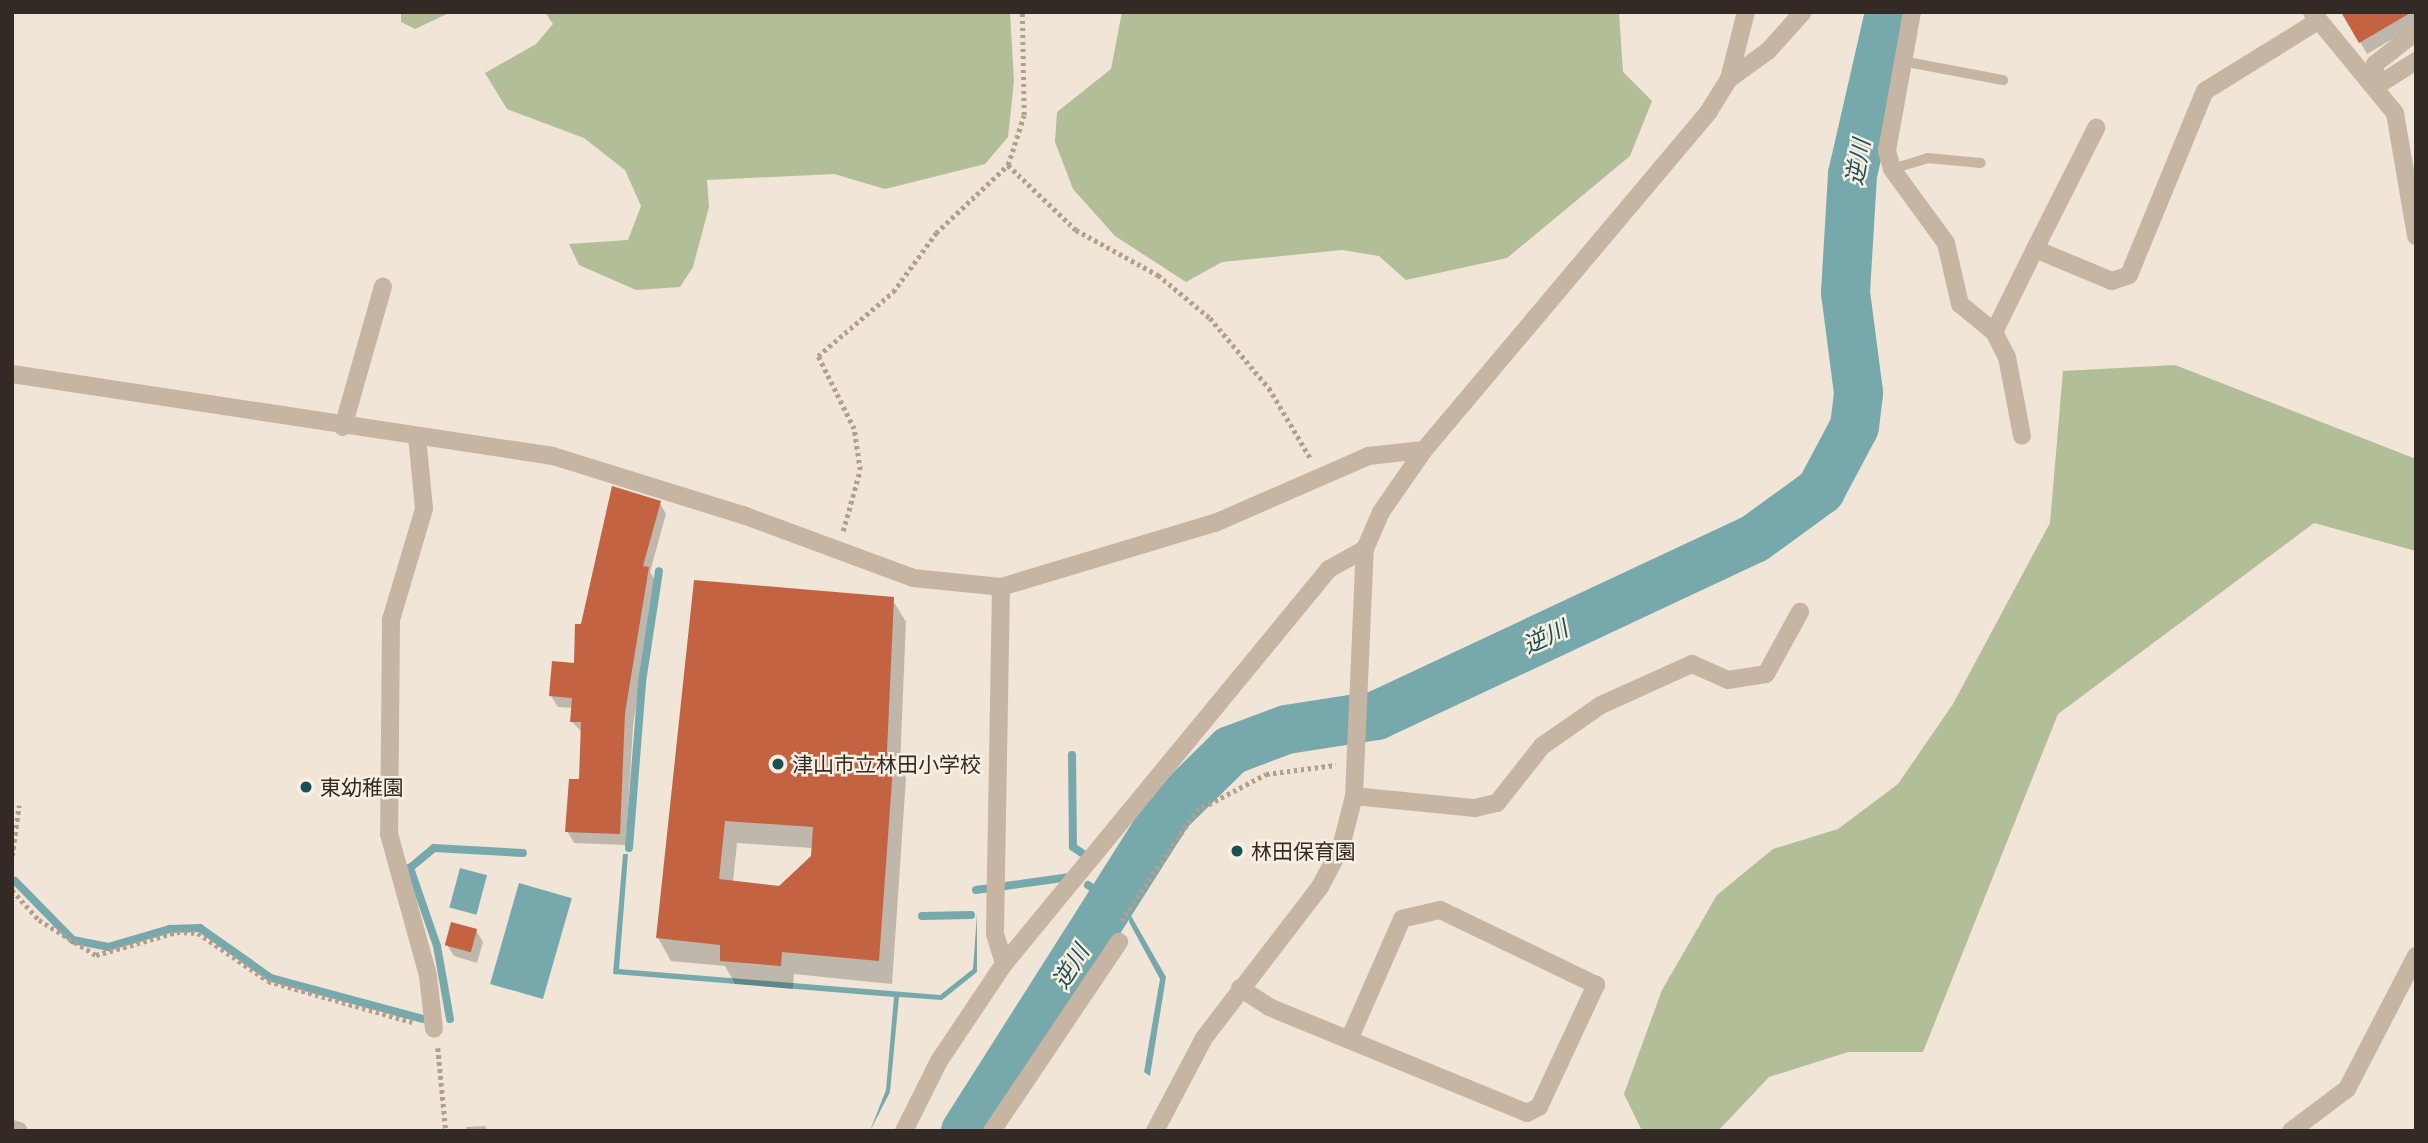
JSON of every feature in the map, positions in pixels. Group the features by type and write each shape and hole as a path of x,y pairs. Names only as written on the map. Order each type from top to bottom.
{"street":[{"path":"1729,79 1746,12"},
{"path":"1155,1131 1174,1086 1240,988 1320,887 1354,796 1359,698 1358,606 1365,549 1381,512 1424,450 1671,158 1729,79 1768,51 1803,12"},
{"path":"1912,12 1887,151 1892,169 1946,243 1960,304 1994,332 2007,357 2022,436"},
{"path":"2035,250 2112,281 2129,275 2205,92 2315,17 2395,113 2416,236"},
{"path":"2375,87 2375,64 2416,32"},
{"path":"2375,87 2416,61"},
{"path":"1994,332 2096,128"},
{"path":"343,427 383,287"},
{"path":"12,374 593,465 935,584 1001,587 1215,523 1387,450 1424,450"},
{"path":"417,436 424,509 391,620 389,834 428,976 435,1028"},
{"path":"904,1131 939,1061 1004,964 1329,569 1365,549"},
{"path":"1001,587 995,934 1004,964"},
{"path":"1354,796 1475,808 1497,803 1542,746 1601,705 1692,664 1728,680 1766,674 1800,612"},
{"path":"1240,988 1349,1040 1527,1113 1539,1107 1596,985 1440,910 1402,919 1349,1040"},
{"path":"992,1131 1119,942"},
{"path":"2291,1131 2347,1088 2416,956"},
{"path":"12,1129 19,1131"}],"lane":[{"path":"1902,61 2003,80"},
{"path":"1892,169 1927,158 1981,163"}],"path":[{"path":"837,551 860,470 854,429 818,356 893,292 936,233 1008,165 1024,115 1023,12"},
{"path":"1008,165 1076,230 1158,275 1210,318 1269,388 1321,476"},
{"path":"1119,942 1118,925 1196,811 1266,774 1310,764 1357,762"},
{"path":"12,856 19,806"},
{"path":"12,890 40,919 96,955 177,932 198,933 268,981 435,1028 446,1131"}],"green space":[{"path":"401,12 451,12 415,29 401,22"},
{"path":"545,12 1010,12 1014,81 1008,137 985,164 885,189 834,174 707,180 709,207 693,267 680,287 636,290 579,265 569,244 628,240 641,206 625,170 584,138 507,109 485,73 536,44 553,24"},
{"path":"1122,12 1619,12 1623,72 1652,101 1630,156 1507,258 1406,280 1379,256 1342,250 1222,262 1186,282 1115,236 1073,189 1055,142 1057,112 1111,69"},
{"path":"2175,365 2416,459 2416,551 2314,523 2058,714 1923,1052 1848,1052 1769,1077 1718,1131 1642,1131 1624,1094 1662,990 1717,895 1773,849 1838,829 1898,784 1953,704 2050,523 2063,371"}],"water":[{"path":"623,854 628,854 619,969 940,995 973,969 977,914 977,972 942,1000 899,997 890,1092 870,1131 886,1090 894,997 613,974"},
{"path":"460,868 487,875 476,915 449,908"},
{"path":"519,883 572,898 543,999 490,984"},
{"path":"1130,914 1166,977 1150,1076 1144,1072 1160,979 1129,922"}],"building":[{"path":"2341,12 2412,12 2359,43"},
{"path":"612,486 661,501 643,566 649,567 625,713 620,834 565,832 569,779 579,779 581,722 570,722 572,698 549,696 552,661 574,663 575,624 581,624"},
{"path":"694,580 894,597 887,752 894,753 879,961 782,952 781,966 720,961 720,945 656,938","holes":["725,821 813,827 811,856 779,886 719,879"]},
{"path":"451,922 477,929 471,952 445,945"}],"waterway":[{"name":"逆川","path":"965,1131 1169,810 1230,750 1286,729 1376,715 1754,538 1820,490 1854,426 1858,392 1845,292 1852,174 1889,12"},
{"path":"629,848 642,682 659,571"},
{"path":"1072,755 1073,847 1082,853"},
{"path":"450,1019 437,946 410,868 434,848 523,853"},
{"path":"976,890 1070,877"},
{"path":"15,881 73,940 108,947 170,929 200,928 271,978 423,1019"},
{"path":"1088,885 1119,907"},
{"path":"922,916 971,915"}],"place":[{"name":"津山市立林田小学校","path":"778,764"},
{"name":"東幼稚園","path":"306,787"},
{"name":"林田保育園","path":"1237,851"}]}
